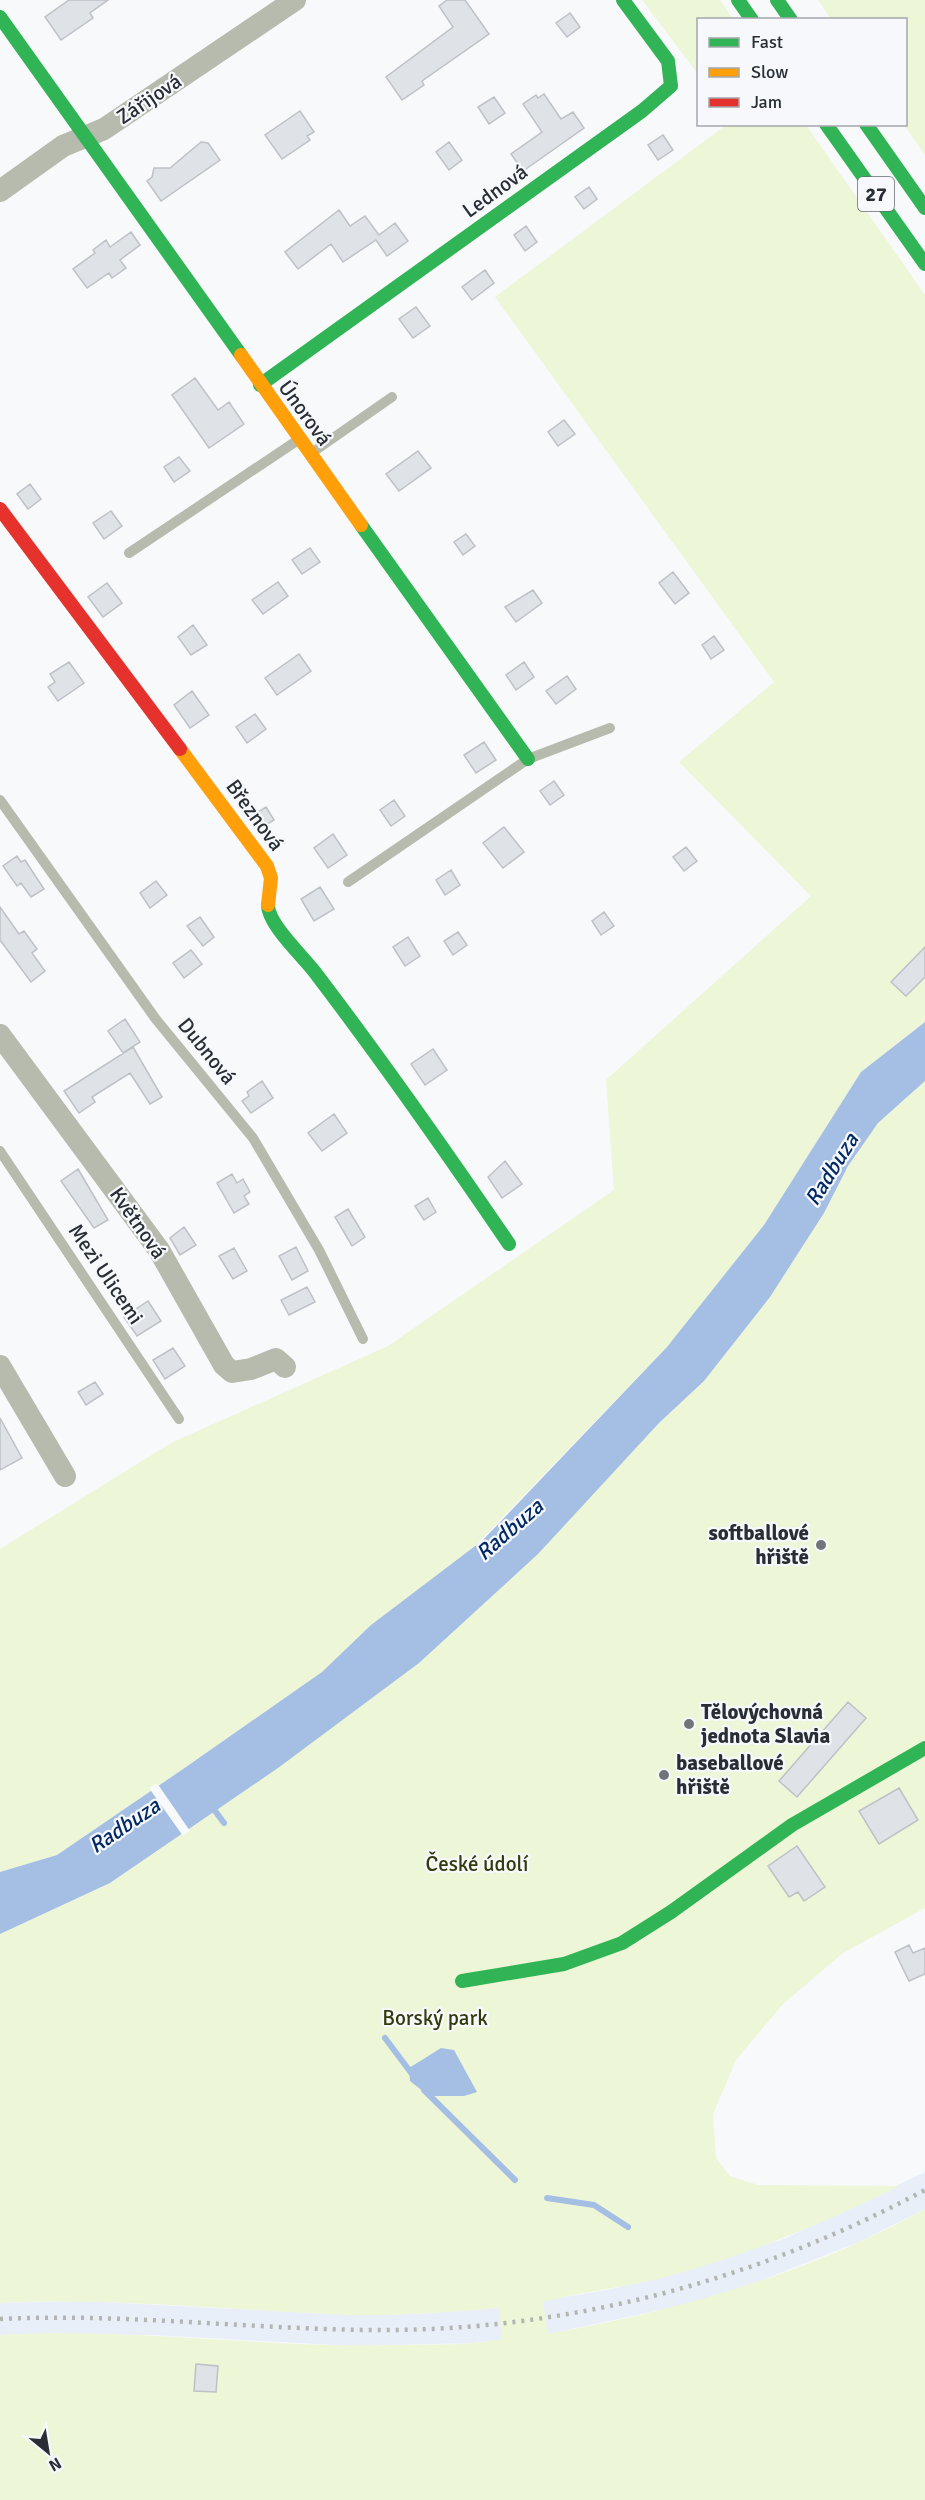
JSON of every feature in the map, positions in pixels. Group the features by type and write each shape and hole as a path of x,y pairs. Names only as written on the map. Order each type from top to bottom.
{"main road":[{"name":"Lednová","path":"260,385 642,111 671,86 668,61 623,0"},
{"path":"738,0 751,18"},
{"path":"777,0 790,18"},
{"name":"Únorová","path":"0,17 309,455 528,759"},
{"name":"27","path":"827,126 925,264"},
{"name":"27","path":"867,126 925,208"},
{"name":"Březnová","path":"0,509 267,866 270,878 268,909 274,924 303,956 412,1101 509,1244"},
{"path":"462,1981 554,1965 592,1955 621,1943 672,1913 748,1854 860,1781 925,1748"}],"street":[{"name":"Zářijová","path":"0,191 63,146 105,129 295,0"},
{"name":"Květnová","path":"0,1035 159,1250 224,1365 232,1372 251,1369 276,1359 285,1367"},
{"path":"0,1366 65,1476"}],"lane":[{"path":"309,455 392,397"},
{"path":"129,552 298,439"},
{"path":"348,882 528,759 610,728"},
{"name":"Dubnová","path":"0,800 155,1018 253,1138 318,1250 363,1339"},
{"name":"Mezi Ulicemi","path":"0,1151 179,1419"}],"shaded area":[{"path":"925,2172 925,2209 859,2242 739,2289 679,2306 548,2334 473,2343 354,2346 153,2335 0,2335 0,2303 82,2301 354,2315 418,2314 499,2308 607,2290 671,2275 786,2238"}],"green space":[{"path":"642,0 720,0 732,18 697,18 697,73"},
{"path":"818,0 925,0 925,155 905,126 907,126 907,18 830,18"},
{"path":"725,126 807,126 925,295 925,1022 861,1072 764,1225 667,1347 475,1546 371,1625 322,1672 186,1767 57,1855 0,1872 0,1549 171,1443 388,1346 614,1190 606,1080 811,896 679,762 774,682 495,297"},
{"name":"Borský park","path":"925,1081 925,1908 843,1953 783,2004 736,2060 713,2114 716,2158 730,2176 758,2185 900,2186 788,2236 731,2257 657,2279 543,2302 548,2334 646,2313 742,2287 789,2271 835,2253 925,2209 925,2500 0,2500 0,2335 100,2334 352,2345 478,2343 502,2339 499,2308 352,2315 132,2303 0,2303 0,1934 110,1883 270,1773 419,1663 531,1560 659,1423 704,1381 770,1297 824,1213 848,1166 878,1123"}],"water":[{"name":"Radbuza","path":"925,1022 925,1081 878,1123 848,1166 824,1213 770,1297 704,1381 659,1423 538,1554 419,1663 278,1768 110,1883 0,1934 0,1872 57,1855 186,1767 322,1672 371,1625 483,1540 667,1347 764,1225 861,1072"},
{"path":"441,2048 454,2050 477,2092 464,2096 429,2096 410,2081 409,2068"}],"pier":[{"path":"157,1783 190,1831 183,1836 149,1788"}],"building":[{"path":"69,0 108,0 90,13 93,18 61,40 45,17"},
{"path":"447,0 465,0 489,34 422,81 424,85 402,100 386,77 453,27 439,6"},
{"path":"570,13 580,27 567,37 556,23"},
{"path":"544,94 561,119 573,112 584,128 523,171 511,154 542,132 523,104 536,95 538,98"},
{"path":"494,97 505,113 489,124 478,107"},
{"path":"300,111 314,132 307,136 310,140 282,159 265,135"},
{"path":"663,135 673,150 658,160 648,145"},
{"path":"201,142 208,143 220,160 161,201 147,181 152,177 154,168 170,168"},
{"path":"449,142 462,160 449,170 436,152"},
{"path":"589,187 597,199 584,209 575,197"},
{"path":"339,210 350,226 365,216 379,235 395,223 408,241 387,256 376,240 343,262 331,244 298,269 285,252"},
{"path":"526,226 537,242 525,251 514,235"},
{"path":"131,232 140,245 120,260 126,268 112,278 109,273 87,288 73,269 95,253 93,250 106,240 110,247"},
{"path":"485,270 494,283 472,300 462,287"},
{"path":"416,307 430,326 413,338 399,319"},
{"path":"195,378 218,410 229,402 244,424 209,448 172,395"},
{"path":"564,420 575,434 558,446 548,432"},
{"path":"418,451 431,468 399,491 386,474"},
{"path":"179,457 190,471 174,482 164,467"},
{"path":"30,484 41,499 28,509 17,494"},
{"path":"111,511 122,526 104,539 93,523"},
{"path":"466,534 475,546 463,555 454,542"},
{"path":"310,548 320,562 302,574 292,560"},
{"path":"673,572 689,593 675,604 659,583"},
{"path":"278,582 288,596 263,614 252,600"},
{"path":"107,583 122,603 103,617 88,597"},
{"path":"533,590 542,603 516,622 505,607"},
{"path":"193,625 207,645 191,655 178,637"},
{"path":"714,636 724,650 711,659 702,645"},
{"path":"299,654 311,671 277,695 265,678"},
{"path":"69,662 84,683 58,701 48,687 55,682 50,674"},
{"path":"524,662 534,677 516,690 506,675"},
{"path":"567,676 576,689 556,704 546,691"},
{"path":"192,691 209,715 190,728 174,705"},
{"path":"255,714 266,729 247,743 236,727"},
{"path":"484,742 496,760 476,773 464,755"},
{"path":"554,781 564,795 550,805 540,791"},
{"path":"394,800 405,816 391,826 380,810"},
{"path":"266,807 274,820 261,828 252,816"},
{"path":"504,827 524,852 503,868 483,843"},
{"path":"333,834 347,855 328,868 314,848"},
{"path":"686,847 697,861 684,871 673,857"},
{"path":"17,856 21,862 25,860 44,889 31,897 21,883 17,886 3,866"},
{"path":"451,870 460,885 445,895 436,880"},
{"path":"156,881 167,895 150,908 140,893"},
{"path":"320,887 334,909 314,921 301,899"},
{"path":"0,907 19,934 24,931 37,949 32,953 45,971 31,982 0,940"},
{"path":"604,912 614,926 601,935 592,921"},
{"path":"200,917 214,937 203,946 187,926"},
{"path":"458,932 467,945 453,955 444,941"},
{"path":"408,937 420,956 405,966 393,947"},
{"path":"925,947 925,977 906,996 891,982"},
{"path":"191,950 202,964 184,978 173,963"},
{"path":"125,1019 140,1042 123,1053 108,1031"},
{"path":"133,1047 162,1097 150,1104 130,1073 92,1097 95,1102 79,1113 64,1091"},
{"path":"433,1049 447,1070 425,1085 411,1064"},
{"path":"262,1081 273,1098 251,1113 242,1101 249,1096 247,1092"},
{"path":"334,1114 347,1133 322,1151 308,1133"},
{"path":"505,1161 522,1184 502,1198 488,1177"},
{"path":"78,1169 108,1220 94,1228 61,1181"},
{"path":"232,1174 237,1183 243,1179 250,1192 244,1196 249,1204 234,1213 217,1183"},
{"path":"428,1198 436,1212 424,1220 415,1206"},
{"path":"348,1209 365,1237 352,1246 335,1217"},
{"path":"184,1227 196,1245 180,1255 170,1238"},
{"path":"296,1247 308,1271 292,1280 279,1256"},
{"path":"234,1248 247,1271 233,1279 219,1256"},
{"path":"307,1287 315,1302 289,1315 281,1300"},
{"path":"148,1301 161,1321 137,1336 124,1317"},
{"path":"173,1348 185,1366 165,1379 153,1360"},
{"path":"95,1382 103,1394 86,1405 78,1392"},
{"path":"0,1418 22,1458 0,1470"},
{"path":"848,1702 866,1718 797,1797 779,1781"},
{"path":"899,1788 918,1820 879,1844 859,1811"},
{"path":"797,1846 825,1887 804,1901 798,1892 789,1897 768,1866"},
{"path":"909,1945 913,1953 925,1948 925,1974 909,1981 895,1952"},
{"path":"196,2364 218,2366 216,2392 194,2391"}],"waterway":[{"path":"210,1804 224,1823"},
{"path":"385,2038 412,2074"},
{"path":"424,2090 515,2180"},
{"path":"547,2198 594,2205 628,2227"}],"railway":[{"path":"0,2319 93,2318 372,2330 444,2328 516,2322 587,2311 657,2295 726,2275 794,2251 925,2190"}],"traffic: fast":[{"path":"260,385 642,111 671,86 668,61 623,0"},
{"path":"738,0 751,18"},
{"path":"777,0 790,18"},
{"path":"0,17 241,355"},
{"path":"827,126 925,264"},
{"path":"867,126 925,208"},
{"path":"361,525 528,759"},
{"path":"268,905 280,931 367,1041 509,1244"},
{"path":"462,1981 564,1964 622,1943 671,1912 792,1825 925,1748"}],"traffic: slow":[{"path":"241,355 361,525"},
{"path":"180,749 267,866 271,878 268,905"}],"traffic: jam":[{"path":"0,509 180,749"}],"place":[{"name":"softballové hřiště","path":"821,1545"},
{"name":"Tělovýchovná jednota Slavia","path":"689,1724"},
{"name":"baseballové hřiště","path":"664,1775"}],"park label":[{"name":"České údolí","path":"477,1864"}]}
